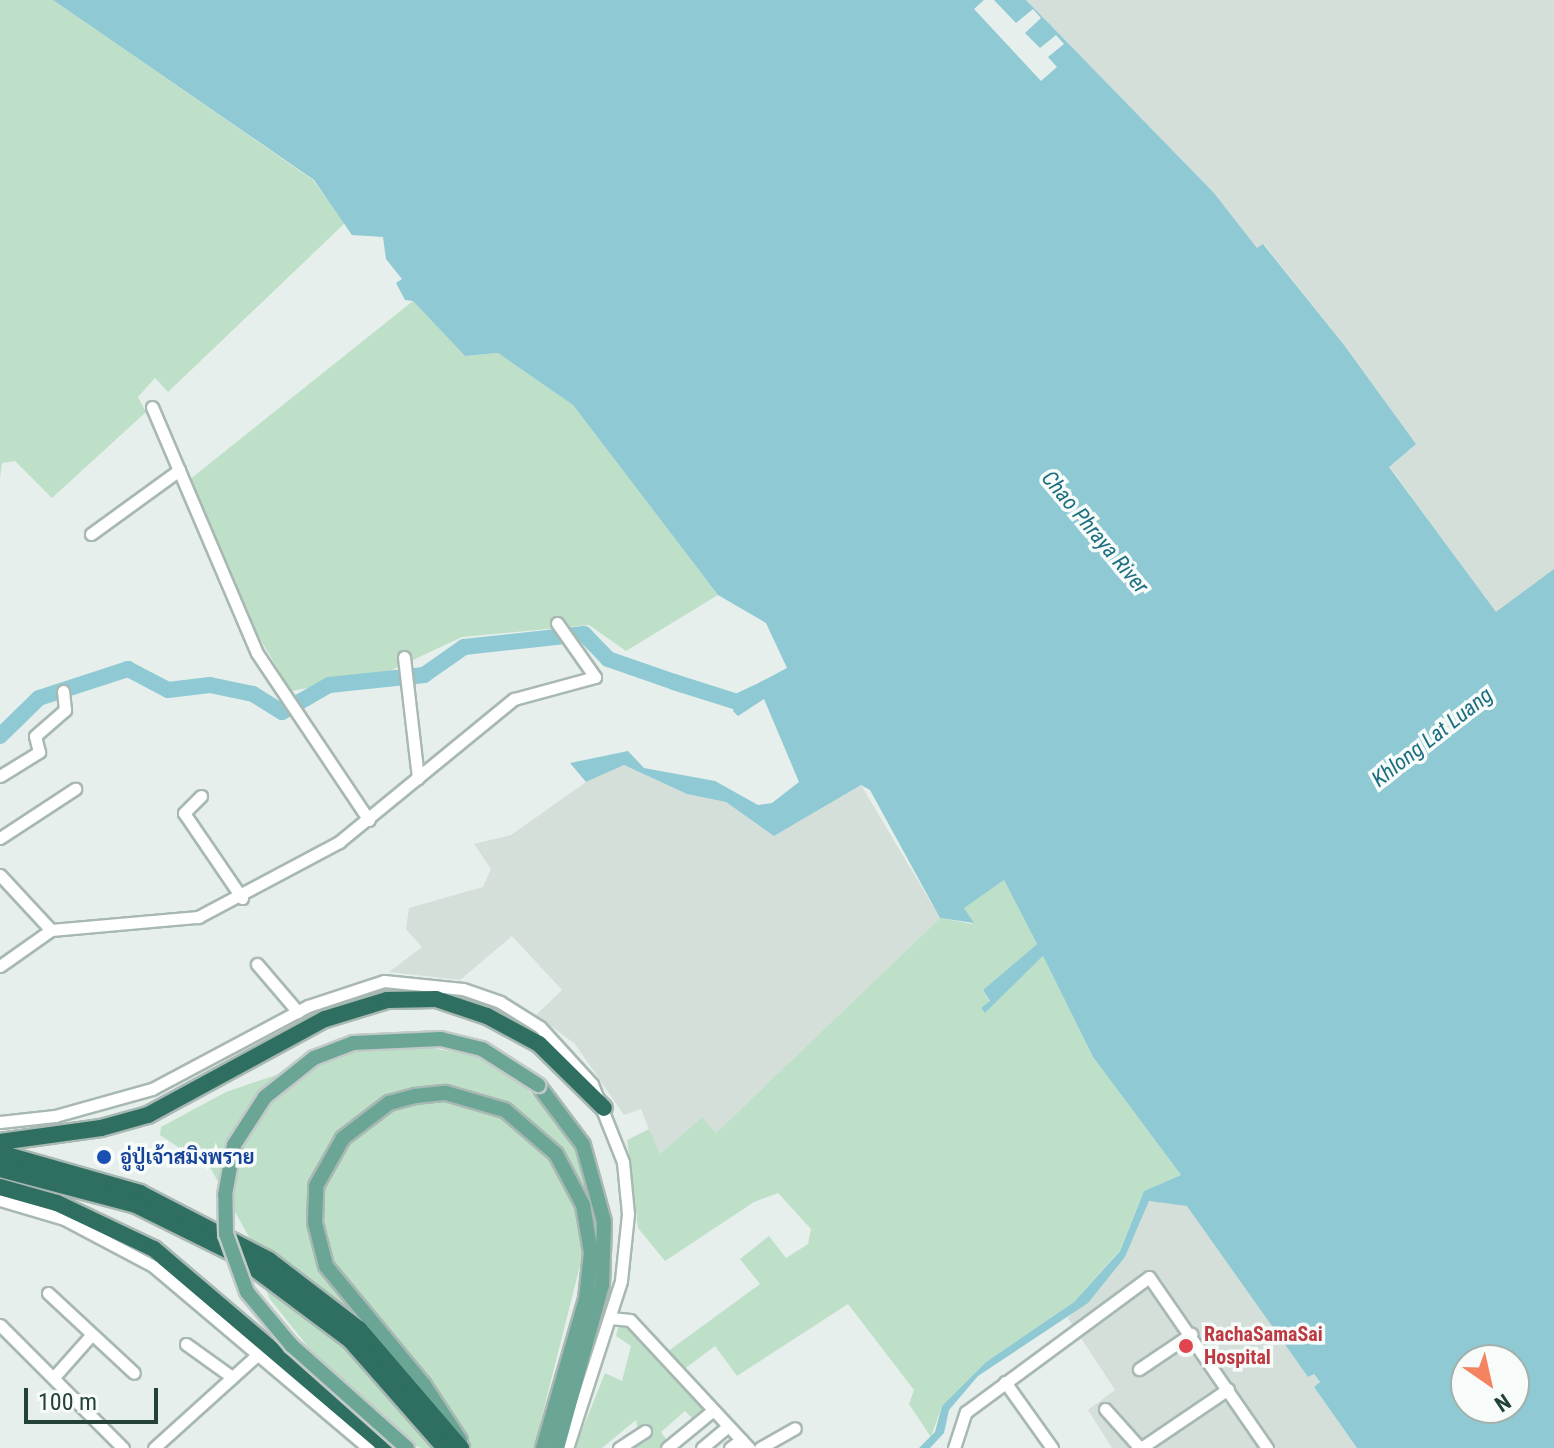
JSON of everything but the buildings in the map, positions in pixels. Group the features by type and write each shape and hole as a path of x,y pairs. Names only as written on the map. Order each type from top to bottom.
{"highway":[{"path":"0,1142 148,1115 325,1019 387,1000 436,999 487,1016 539,1044 604,1108"},
{"path":"0,1153 140,1193 269,1260 359,1329 463,1448"},
{"path":"0,1169 111,1196 235,1254 350,1340 445,1448"},
{"path":"0,1187 57,1203 154,1249 306,1375 388,1448"}],"main road":[{"path":"407,1448 292,1346 247,1292 226,1234 234,1145 265,1097 314,1058 353,1043 441,1039 482,1049 538,1085 583,1145 604,1222 602,1285 557,1448"},
{"path":"463,1448 441,1407 348,1298 322,1255 316,1186 332,1153 356,1125 389,1103 415,1096 479,1099 532,1129 574,1181 589,1230 590,1276 543,1448"}],"street":[{"path":"152,407 234,606 288,701 369,820"},
{"path":"91,534 179,470"},
{"path":"0,966 51,930 198,917 242,898 369,820 514,699 595,677 557,623"},
{"path":"405,660 418,778"},
{"path":"0,776 37,754 36,734 62,714 64,698"},
{"path":"0,838 75,789"},
{"path":"201,796 184,813 242,898"},
{"path":"0,875 51,930"},
{"path":"257,964 298,1012"},
{"path":"0,1122 55,1116 152,1089 298,1012 384,981 463,989 540,1027 570,1056 604,1108 623,1162 628,1214 611,1318 567,1448"},
{"path":"0,1200 64,1219 153,1266 368,1448"},
{"path":"954,1448 966,1412 1149,1277 1267,1448"},
{"path":"48,1293 134,1373"},
{"path":"611,1318 630,1320 745,1444 730,1448"},
{"path":"0,1325 123,1448"},
{"path":"54,1377 92,1334"},
{"path":"1139,1369 1191,1334"},
{"path":"186,1344 232,1377"},
{"path":"154,1448 259,1353"},
{"path":"1005,1382 1052,1448"},
{"path":"1105,1409 1140,1448 1228,1389"},
{"path":"667,1448 712,1411"},
{"path":"702,1448 728,1426"},
{"path":"760,1448 795,1428"},
{"path":"619,1448 645,1431"}],"shaded area":[{"path":"1026,0 1554,0 1554,569 1496,613 1389,466 1416,444 1344,345 1264,244 1257,248 1214,193"},
{"path":"624,765 687,794 726,802 774,836 861,785 940,918 715,1134 702,1117 659,1155 641,1109 624,1115 575,1044 536,1015 562,990 512,936 460,980 389,972 422,947 406,929 409,908 483,887 491,869 474,844 511,835 586,782"},
{"name":"RachaSamaSai Hospital","path":"1149,1201 1187,1205 1308,1377 1314,1374 1320,1383 1314,1387 1357,1448 1112,1448 1088,1410 1115,1390 1068,1318 1125,1257"}],"green space":[{"path":"0,0 53,0 313,180 345,223 168,392 155,378 138,397 146,412 52,498 15,461 2,463 0,478"},
{"path":"413,301 465,356 498,353 573,405 718,595 626,651 589,625 462,637 381,675 291,691 251,624 189,480"},
{"path":"1004,880 1037,944 983,990 990,1002 981,1008 985,1013 1043,956 1093,1057 1181,1175 1144,1191 1120,1250 1074,1302 986,1362 942,1406 931,1437 909,1404 914,1390 848,1304 737,1376 715,1346 683,1370 667,1352 760,1284 740,1259 769,1236 786,1258 808,1244 811,1229 778,1193 754,1202 665,1261 638,1228 627,1140 649,1129 660,1154 702,1117 716,1133 940,918 973,924 963,908"},
{"path":"380,1040 499,1059 585,1151 589,1230 534,1448 421,1448 398,1439 325,1368 269,1298 249,1237 211,1169 160,1135 161,1127 226,1092"},
{"path":"620,1320 704,1411 694,1420 685,1411 661,1432 669,1443 664,1448 625,1448 639,1437 636,1420 602,1448 575,1448 605,1373 622,1381 631,1346 616,1336"}],"water":[{"path":"53,0 1026,0 1214,193 1257,248 1263,244 1344,345 1416,444 1389,467 1496,612 1554,569 1554,1448 1357,1448 1314,1387 1320,1382 1314,1374 1308,1377 1187,1206 1149,1201 1125,1257 1088,1303 978,1376 949,1410 944,1433 930,1448 919,1448 935,1432 942,1406 986,1362 1074,1302 1120,1251 1144,1191 1181,1175 1093,1057 1043,956 985,1013 981,1008 990,1001 983,990 1037,944 1004,880 964,908 974,923 940,918 870,790 861,785 774,836 726,802 687,794 624,765 586,782 570,763 628,751 644,768 715,781 758,805 772,803 799,782 764,699 738,716 733,711 749,688 787,668 766,623 718,595 573,405 498,353 465,356 413,301 405,300 396,283 402,279 386,259 383,237 352,235 314,180"}],"pier":[{"path":"984,0 994,0 1016,23 1033,9 1041,18 1025,33 1040,48 1056,35 1064,44 1048,57 1057,67 1041,81 974,9"}],"waterway":[{"path":"0,736 39,698 128,669 168,690 210,685 253,694 282,712 329,685 424,675 464,647 584,634 608,659 674,682 737,702 756,693"}],"place":[{"name":"อู่ปู่เจ้าสมิงพราย","path":"104,1157"},
{"name":"RachaSamaSai Hospital","path":"1186,1346"}],"water label":[{"name":"Chao Phraya River","path":"1095,532"},
{"name":"Khlong Lat Luang","path":"1432,737"}]}
